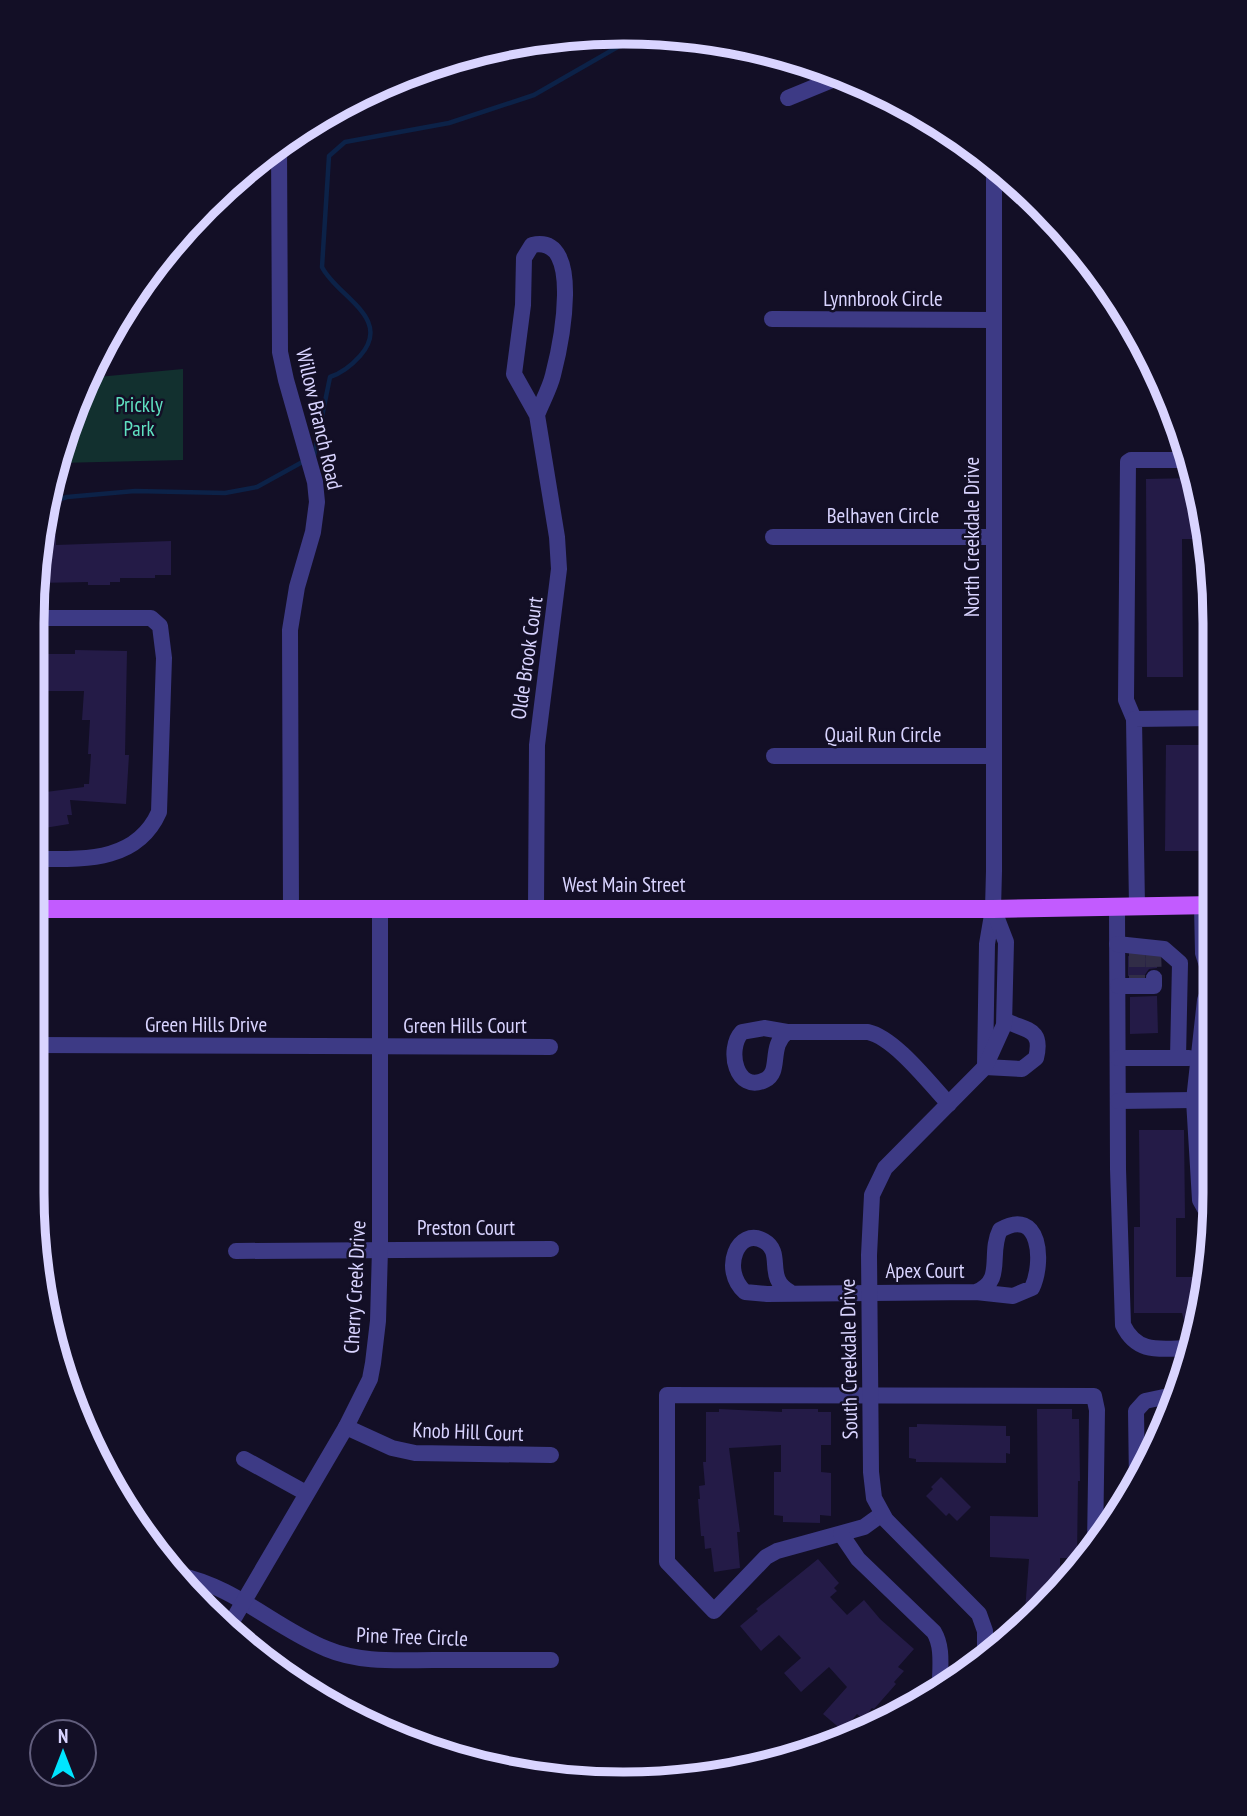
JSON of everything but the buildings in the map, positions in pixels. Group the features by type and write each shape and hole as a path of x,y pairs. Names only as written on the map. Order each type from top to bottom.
{"main road":[{"name":"West Main Street","path":"44,909 993,909 1203,905"}],"street":[{"path":"788,98 828,82"},
{"name":"Willow Branch Road","path":"279,158 281,352 315,482 316,515 289,630 291,909"},
{"name":"North Creekdale Drive","path":"993,909 994,178"},
{"name":"Olde Brook Court","path":"536,908 537,746 559,569 537,415 514,374 522,313 524,258 532,245 540,244 554,248 560,255 564,275 564,309 562,334 552,378 537,415"},
{"name":"Lynnbrook Circle","path":"772,319 993,320"},
{"path":"1137,906 1134,719 1126,700 1128,462 1179,460"},
{"name":"Belhaven Circle","path":"773,537 993,537"},
{"path":"44,618 150,618 160,626 164,659 159,812 152,828 135,843 113,853 84,859 44,859"},
{"path":"1134,719 1203,718"},
{"name":"Quail Run Circle","path":"774,757 993,756"},
{"path":"1117,906 1123,1325 1134,1342 1144,1348 1181,1348"},
{"name":"Cherry Creek Drive","path":"233,1620 346,1427 370,1379 378,1321 380,1249 380,908"},
{"path":"993,909 987,944 985,1067 1022,1069 1035,1058 1038,1043 1035,1036 1022,1026 1005,1020"},
{"name":"South Creekdale Drive","path":"985,1645 985,1631 979,1614 883,1514 874,1498 869,1292 870,1214 875,1186 885,1168 985,1067 1005,1020 1006,943 993,909"},
{"path":"1117,944 1164,949 1180,963 1178,1058"},
{"path":"1118,986 1143,981"},
{"path":"1179,1002 1203,1000"},
{"path":"1203,1017 1194,1100 1200,1200 1203,1204"},
{"path":"787,1031 877,1034 948,1104"},
{"name":"Green Hills Drive","path":"44,1045 380,1047"},
{"name":"Green Hills Court","path":"380,1047 550,1047"},
{"path":"1118,1058 1198,1058"},
{"path":"1118,1101 1194,1100"},
{"name":"Apex Court","path":"790,1292 976,1292 1013,1296 1032,1288 1037,1278 1037,1237 1021,1226 1014,1225 1000,1230 995,1245 993,1280 988,1287 976,1292"},
{"name":"Preston Court","path":"236,1251 551,1249"},
{"path":"883,1514 864,1527 776,1551 714,1611 667,1562 667,1395 1094,1396 1097,1410 1095,1529"},
{"path":"1137,1461 1136,1412 1144,1401 1165,1397"},
{"name":"Knob Hill Court","path":"346,1427 392,1448 415,1453 551,1455"},
{"path":"244,1459 306,1493"},
{"path":"841,1534 858,1559 934,1632 939,1640 940,1679"},
{"name":"Pine Tree Circle","path":"192,1579 214,1586 244,1601 312,1642 343,1655 400,1660 551,1660"}],"green space":[{"name":"Prickly Park","path":"183,369 183,460 67,463 100,377"}],"waterway":[{"path":"314,456 330,377 346,369 360,356 369,342 370,330 367,319 359,308 329,278 322,267 329,156 345,142 449,123 534,95 623,44"},
{"path":"57,500 135,491 225,493 257,487 306,460"}],"tunnel":[{"path":"1137,951 1137,978"},
{"path":"1153,951 1154,978"}]}
